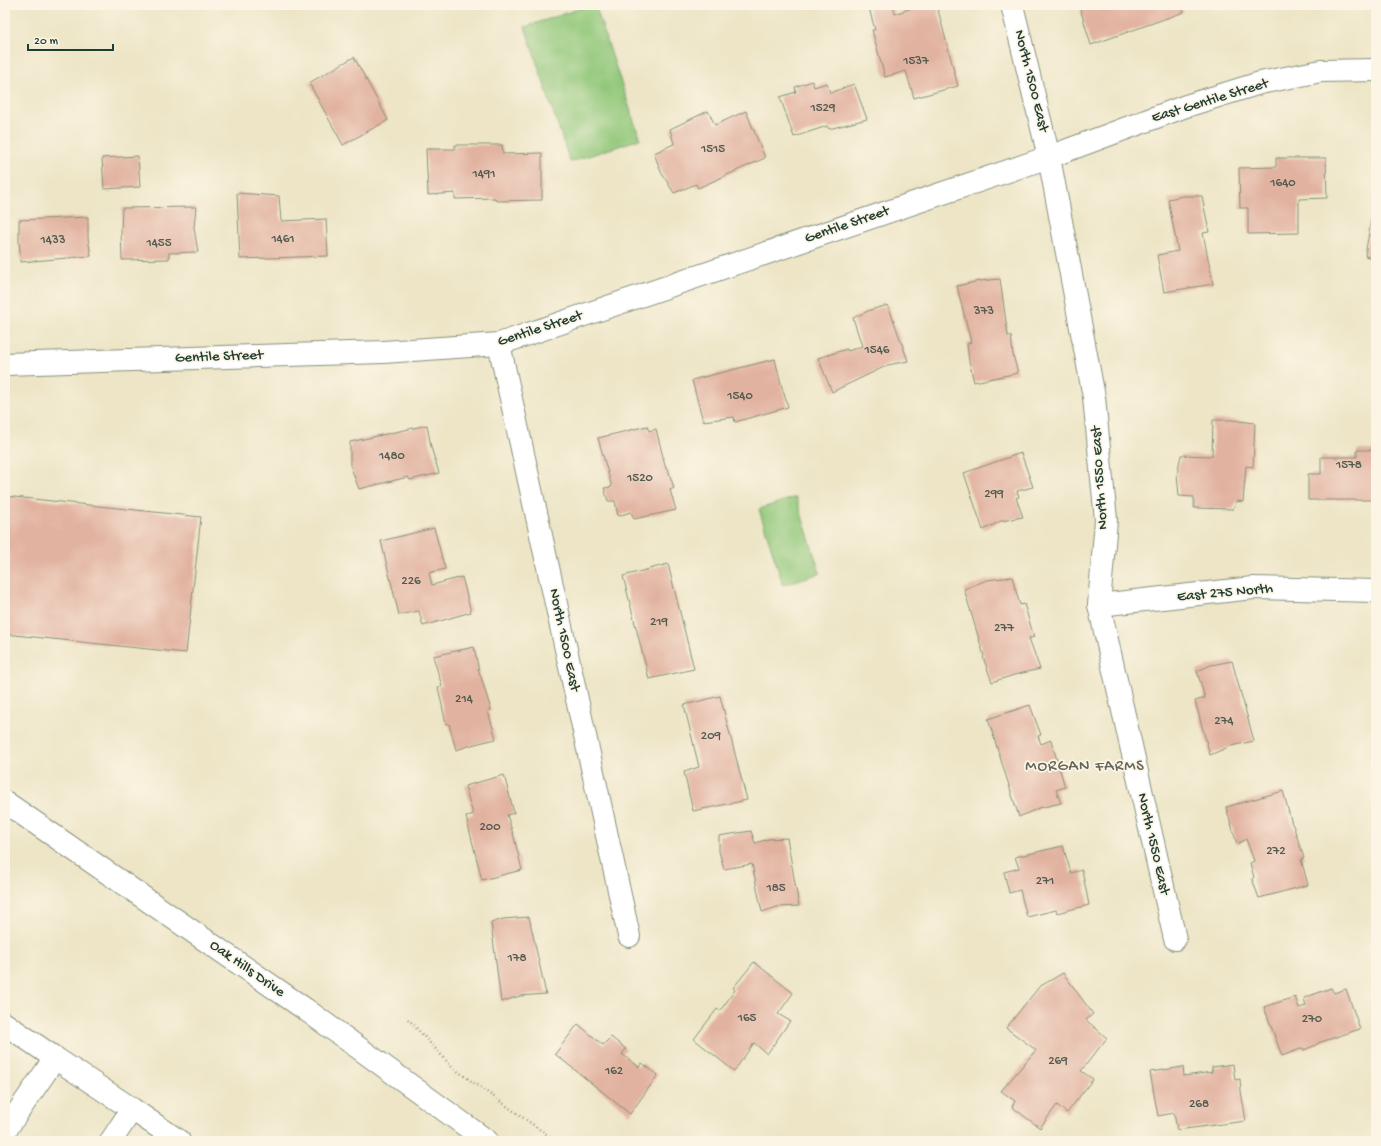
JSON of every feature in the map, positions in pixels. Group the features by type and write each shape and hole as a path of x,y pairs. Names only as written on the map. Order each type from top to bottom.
{"street":[{"name":"North 1500 East","path":"1012,5 1049,157"},
{"name":"East Gentile Street","path":"1049,157 1186,106 1260,83 1321,71 1376,70"},
{"name":"Gentile Street","path":"5,364 383,352 499,344 1049,157"},
{"name":"North 1550 East","path":"1049,157 1094,396 1106,520 1099,606 1175,939"},
{"name":"North 1500 East","path":"499,344 629,936"},
{"name":"East 275 North","path":"1099,606 1253,588 1376,591"},
{"name":"Oak Hills Drive","path":"5,802 305,1009 487,1141"},
{"path":"5,1024 179,1141"},
{"path":"5,1131 55,1058"},
{"path":"111,1141 132,1109"}],"path":[{"path":"408,1019 453,1068 556,1141"}],"green space":[{"path":"590,5 595,5 640,139 570,162 525,27"},
{"path":"796,497 820,573 783,585 759,509"}],"building":[{"path":"881,5 893,5 895,14 912,8 937,6 958,86 914,98 906,71 885,77 872,30 875,30 869,8"},
{"path":"1079,5 1180,5 1184,12 1091,45"},
{"path":"354,57 388,120 343,145 309,83"},
{"path":"812,81 814,87 827,83 830,93 854,84 867,119 829,129 827,126 794,137 780,97 796,92 795,87"},
{"path":"708,111 715,125 746,111 765,158 698,188 696,184 674,193 661,172 654,153 674,144 670,129"},
{"path":"455,145 502,145 503,154 542,153 542,200 496,201 495,198 455,199 455,193 428,195 426,149 455,149"},
{"path":"138,156 140,187 104,189 102,158"},
{"path":"1276,158 1326,158 1327,198 1299,199 1299,233 1248,234 1248,208 1240,208 1239,168 1276,167"},
{"path":"237,193 279,196 281,221 326,219 328,256 240,259"},
{"path":"1376,195 1376,259 1365,256"},
{"path":"1183,196 1202,196 1209,232 1203,233 1213,284 1164,292 1157,255 1178,251 1168,199"},
{"path":"196,207 194,228 198,252 169,253 169,259 122,260 122,208"},
{"path":"88,217 88,238 91,256 21,262 19,220"},
{"path":"1000,279 1008,336 1011,336 1013,355 1018,373 974,382 967,344 971,342 957,286 979,281"},
{"path":"888,305 908,361 888,365 832,392 818,358 862,346 853,318 870,310"},
{"path":"775,359 788,407 735,422 734,417 703,421 692,380"},
{"path":"1213,420 1232,420 1255,423 1253,467 1246,466 1243,502 1237,501 1233,509 1194,508 1194,497 1179,496 1177,474 1181,455 1212,456"},
{"path":"427,425 431,447 439,473 410,480 408,477 359,489 350,465 350,442"},
{"path":"647,426 649,431 656,429 666,469 668,469 674,488 670,490 676,510 634,519 631,512 618,516 615,501 608,501 604,488 612,487 598,438"},
{"path":"1374,444 1376,444 1376,500 1308,500 1308,474 1321,474 1321,457 1357,457 1357,450 1375,450"},
{"path":"1021,453 1033,487 1017,491 1019,497 1016,498 1023,517 1001,521 983,530 964,473"},
{"path":"5,496 201,517 186,653 5,634"},
{"path":"434,528 445,569 429,573 432,585 462,577 471,612 423,626 419,611 399,615 381,541"},
{"path":"668,564 694,669 649,679 623,576"},
{"path":"1012,577 1020,605 1024,604 1034,637 1029,638 1040,669 992,682 983,657 984,656 964,589 987,580"},
{"path":"474,647 480,676 491,710 488,711 496,739 456,750 449,724 446,724 438,687 442,686 433,656"},
{"path":"1232,661 1254,741 1231,746 1210,755 1195,701 1205,698 1197,671 1211,665"},
{"path":"720,696 747,800 693,811 684,772 699,767 684,705"},
{"path":"1030,705 1041,735 1038,736 1041,744 1051,740 1065,787 1056,790 1061,803 1039,808 1019,817 988,719"},
{"path":"504,775 514,813 507,815 522,870 482,880 466,817 473,814 465,786"},
{"path":"1283,791 1292,824 1304,858 1301,859 1308,885 1259,898 1252,879 1254,877 1250,863 1254,861 1246,839 1237,844 1226,807"},
{"path":"751,831 755,843 769,839 787,838 799,906 777,907 762,912 752,864 724,869 719,851 719,836"},
{"path":"1063,846 1071,873 1082,870 1089,905 1057,913 1056,910 1027,917 1020,890 1009,893 1004,872 1019,868 1015,857"},
{"path":"529,917 546,994 520,996 501,1002 491,923 503,919"},
{"path":"754,962 793,993 778,1014 790,1021 767,1054 754,1043 734,1071 694,1039 717,1009 720,1011 735,990 733,988"},
{"path":"1063,973 1093,1014 1086,1020 1107,1038 1081,1071 1093,1079 1067,1113 1057,1105 1040,1128 1012,1107 1015,1101 1001,1091 1036,1050 1006,1028 1039,987"},
{"path":"1331,988 1334,993 1346,989 1360,1029 1318,1043 1304,1050 1303,1048 1282,1056 1264,1007 1295,997 1299,1008 1306,1006 1304,998"},
{"path":"578,1024 603,1045 611,1037 626,1049 622,1054 639,1067 642,1063 658,1075 630,1114 555,1054"},
{"path":"1233,1064 1235,1080 1240,1079 1246,1121 1177,1130 1174,1113 1158,1116 1150,1072 1183,1067 1184,1076 1212,1072 1212,1067"}],"district":[{"name":"MORGAN FARMS","path":"1085,767"}]}
